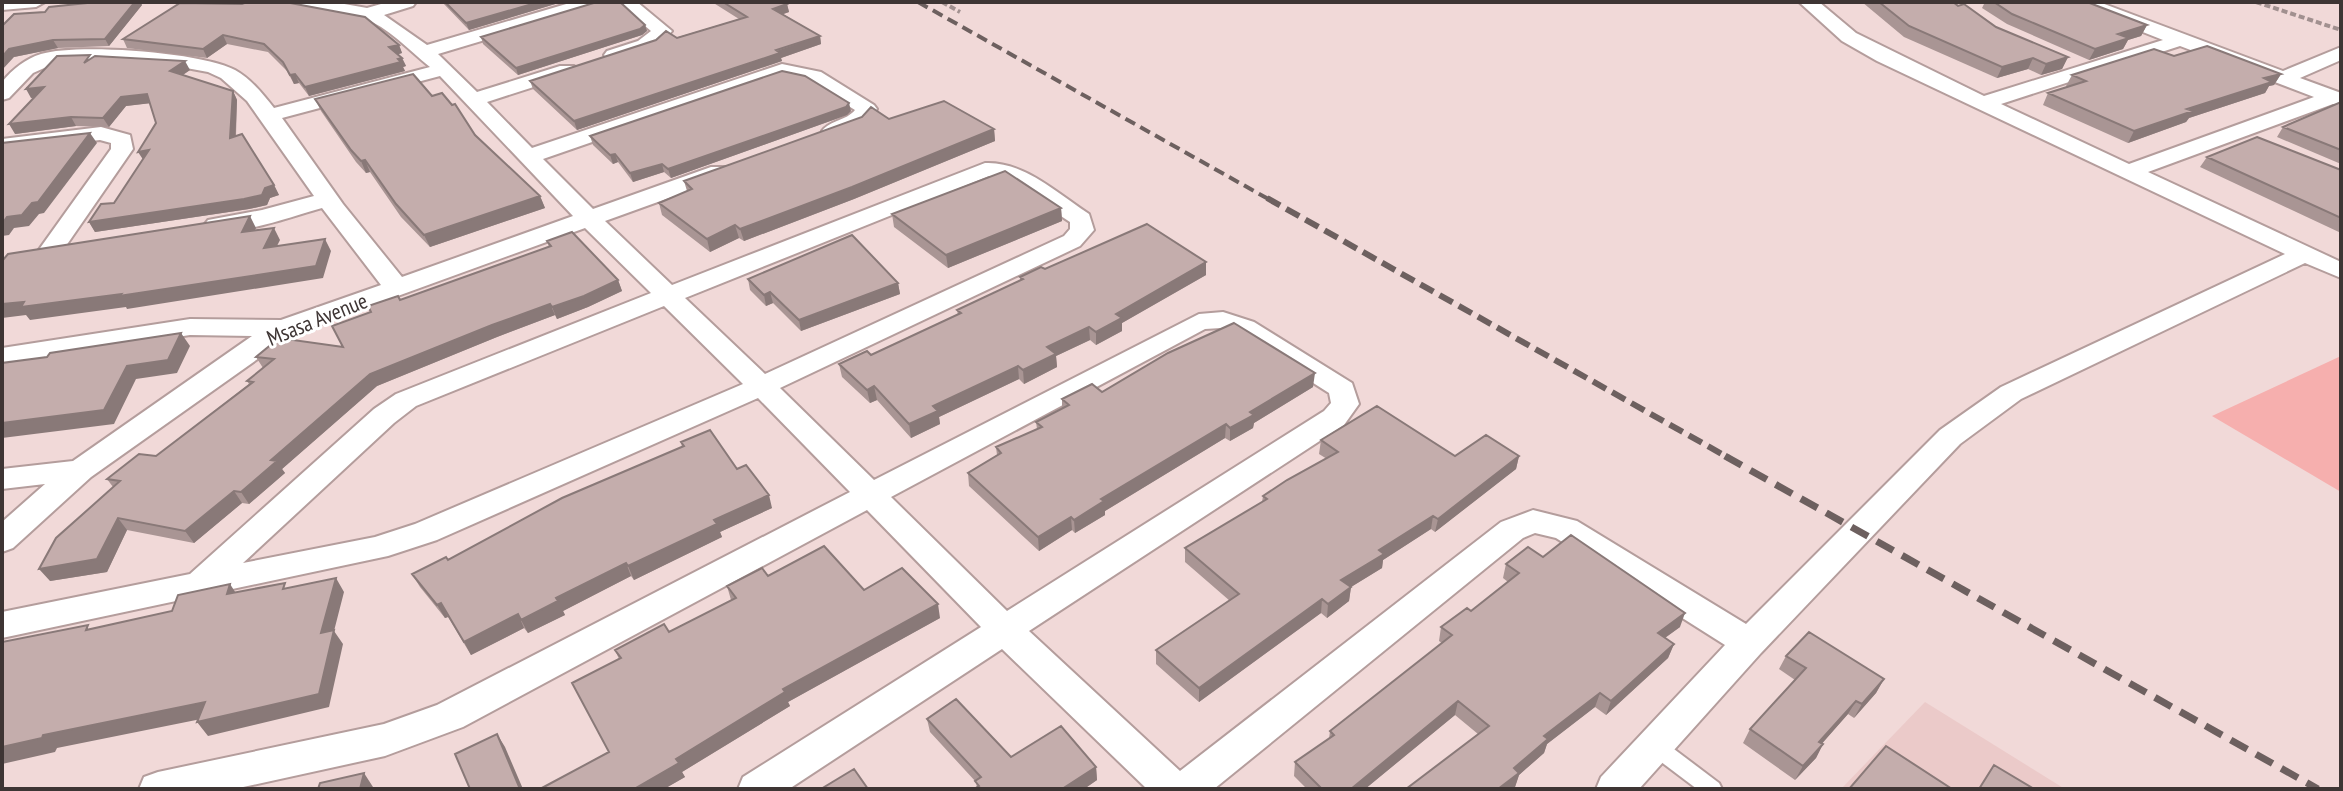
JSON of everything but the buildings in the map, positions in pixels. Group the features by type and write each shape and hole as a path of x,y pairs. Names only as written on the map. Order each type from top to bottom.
{"street":[{"path":"2,5 36,2"},
{"path":"305,2 368,14 389,24 434,60 589,219 762,386 1006,631 1173,789"},
{"path":"368,14 407,2"},
{"path":"270,115 434,60 592,2"},
{"path":"474,99 650,42 663,31 626,2"},
{"path":"1808,2 1833,25 1866,48 2341,271"},
{"path":"2083,2 2337,98"},
{"path":"1981,104 2181,40"},
{"path":"2284,78 2341,53"},
{"path":"2,94 21,70 52,56 155,58 208,67 230,75 270,115 327,199 397,288"},
{"path":"2062,59 2087,69"},
{"path":"530,156 782,70 814,76 867,109 856,122 811,139"},
{"path":"2127,172 2337,98"},
{"path":"2238,132 2268,144"},
{"path":"2,145 101,133 122,140 122,149 38,252 81,246"},
{"name":"Msasa Avenue","path":"2,540 80,470 284,328 737,165"},
{"path":"2,625 377,548 426,532 762,386 1072,241 1082,230 1081,219 1011,173 999,169 985,170 406,400 384,416 200,584"},
{"path":"189,229 264,217 327,199"},
{"path":"1615,789 1749,643 1950,437 1978,414 2011,393 2305,254"},
{"path":"158,789 385,740 418,729 1199,322 1223,320 1245,328 1342,389 1346,396 1345,404 1334,418 757,789"},
{"path":"2,356 190,327 284,328"},
{"path":"2,479 80,470"},
{"path":"1186,789 1512,530 1533,521 1566,529 1749,643"}],"lane":[{"path":"1654,746 1712,789"}],"path":[{"path":"942,2 960,12"},
{"path":"2256,2 2341,30"}],"shaded area":[{"path":"2341,356 2341,492 2212,416"},
{"path":"1925,702 2065,789 1841,789"}],"railway":[{"path":"918,2 1270,200"},
{"path":"1267,198 1729,458"},
{"path":"1725,456 2318,789"}]}
